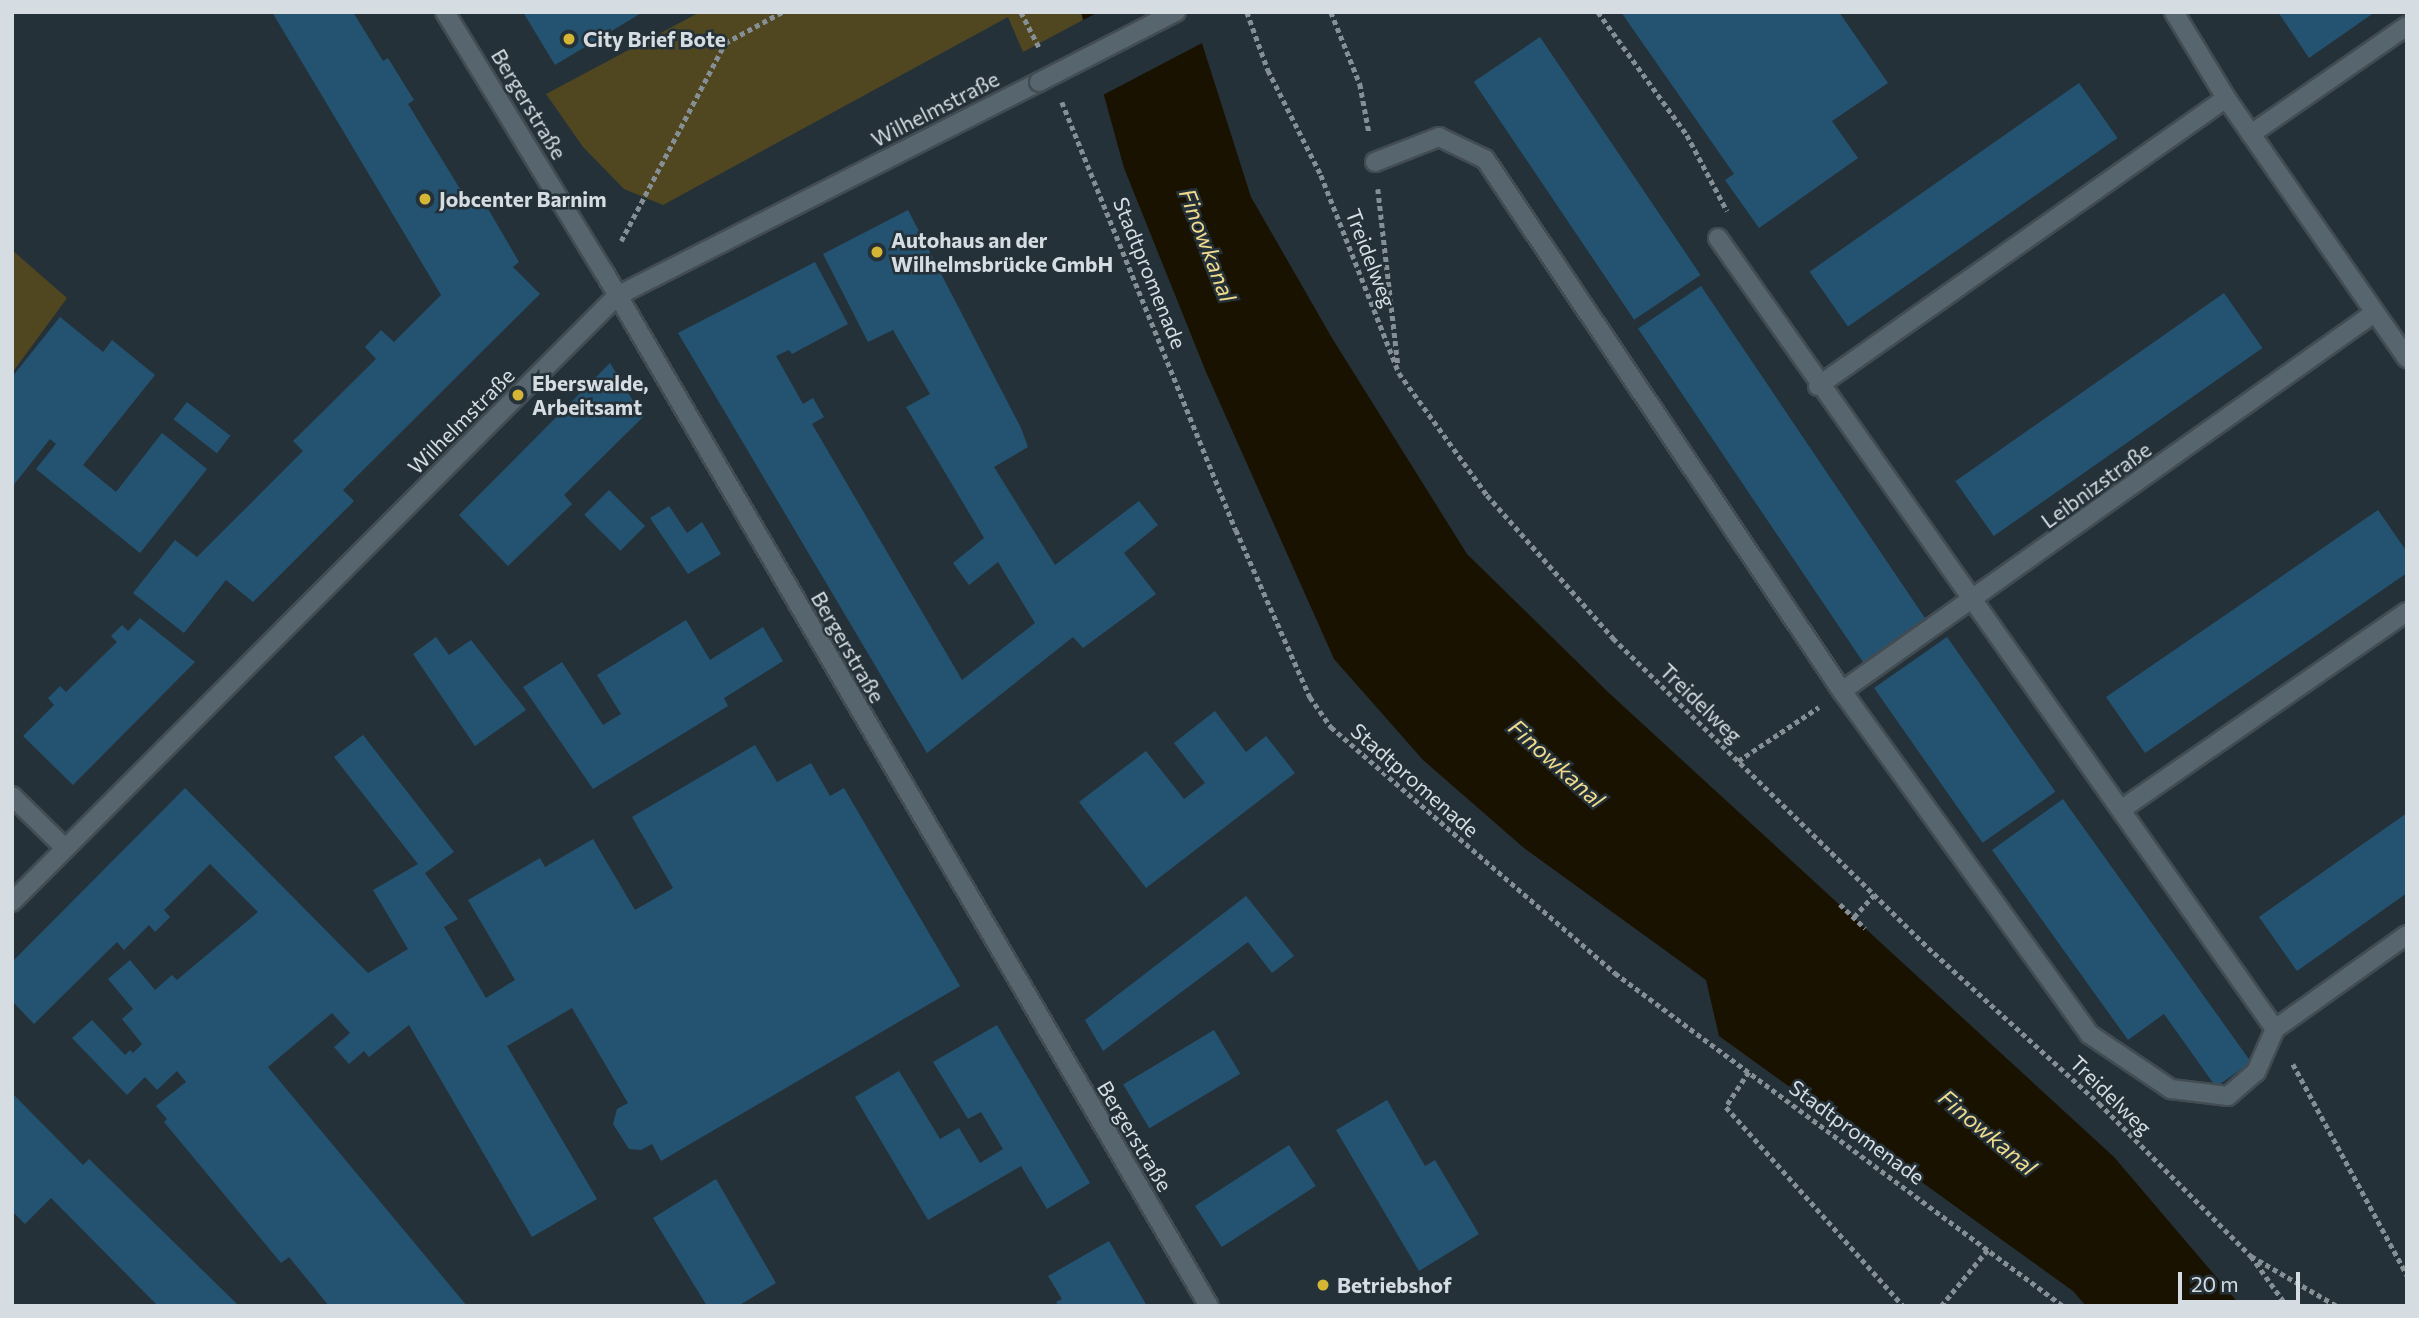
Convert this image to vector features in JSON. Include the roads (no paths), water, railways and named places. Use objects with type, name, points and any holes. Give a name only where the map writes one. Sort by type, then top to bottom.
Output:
[{"type":"street","name":"Bergerstraße","points":[[445,12],[604,272],[1209,1306]]},
{"type":"street","name":"Wilhelmstraße","points":[[12,902],[617,296],[1176,12]]},
{"type":"street","points":[[2174,12],[2250,134],[2407,358]]},
{"type":"street","points":[[2250,134],[2407,26]]},
{"type":"street","points":[[1818,386],[2226,98]]},
{"type":"street","points":[[1375,162],[1439,137],[1485,159],[1842,691],[2089,1034],[2171,1089],[2228,1096],[2256,1072],[2275,1029],[2407,935]]},
{"type":"street","points":[[1718,238],[1818,386],[2122,809],[2275,1029]]},
{"type":"street","name":"Leibnizstraße","points":[[1842,691],[1973,601],[2374,313]]},
{"type":"street","points":[[2122,809],[2407,612]]},
{"type":"street","points":[[12,796],[65,848]]},
{"type":"water","name":"Finowkanal","points":[[1081,12],[1192,12],[1251,197],[1332,338],[1467,554],[1609,693],[2114,1157],[2241,1306],[2086,1306],[2073,1291],[1719,1036],[1706,980],[1524,848],[1423,760],[1334,659],[1206,372],[1124,168]]},
{"type":"place","name":"City Brief Bote","points":[[569,39]]},
{"type":"place","name":"Jobcenter Barnim","points":[[425,199]]},
{"type":"place","name":"Autohaus an der Wilhelmsbrücke GmbH","points":[[877,252]]},
{"type":"place","name":"Eberswalde, Arbeitsamt","points":[[518,395]]},
{"type":"place","name":"Betriebshof","points":[[1323,1285]]}]
